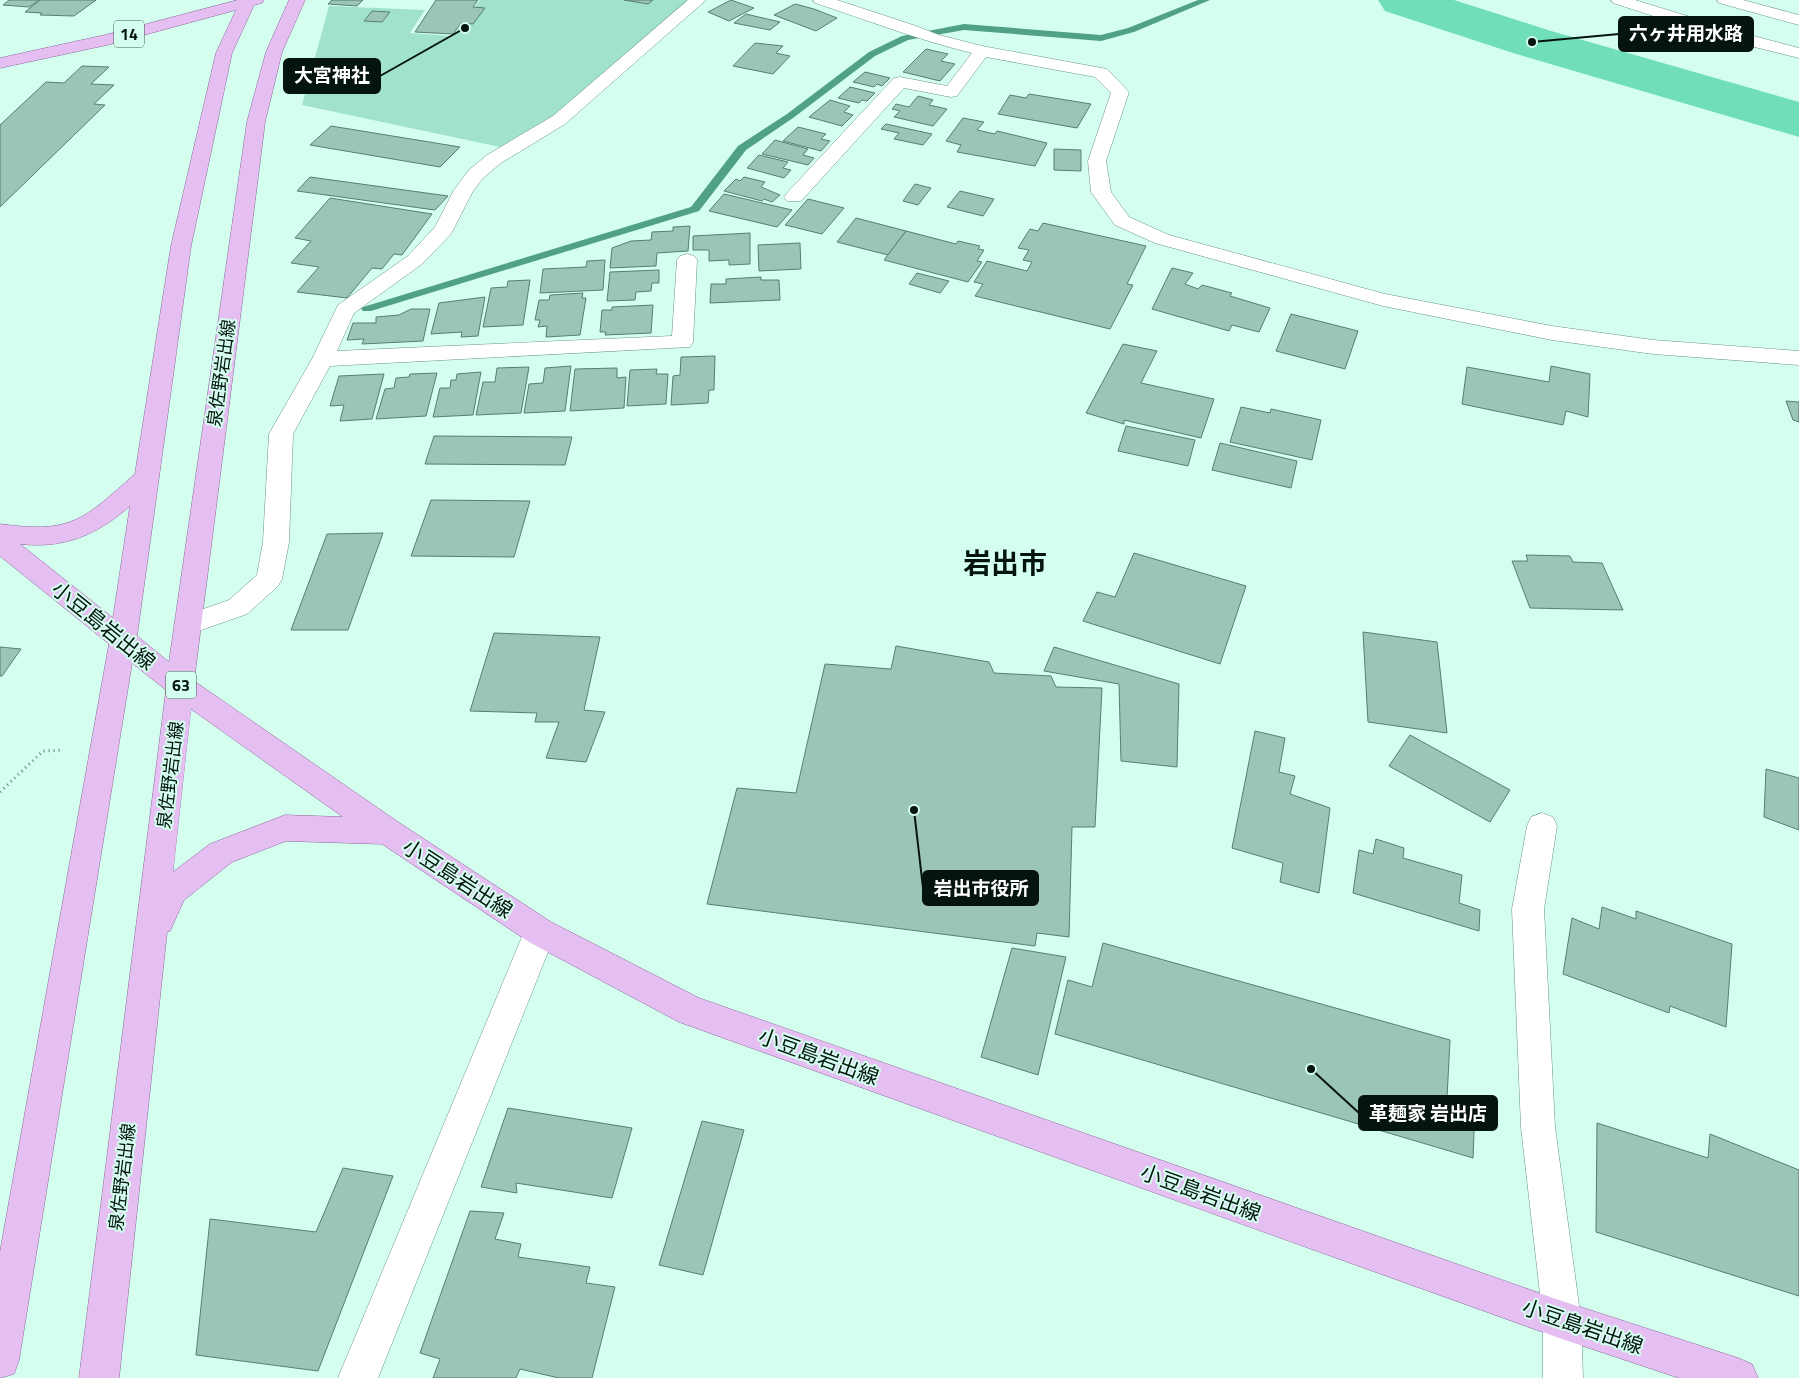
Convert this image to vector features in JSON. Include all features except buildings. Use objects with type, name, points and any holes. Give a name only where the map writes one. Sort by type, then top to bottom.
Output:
[{"type":"main road","name":"泉佐野岩出線","points":[[99,1378],[187,625],[256,122],[274,52],[297,0]]},
{"type":"main road","name":"14","points":[[0,63],[107,40],[250,1]]},
{"type":"main road","points":[[0,1360],[124,639],[181,246],[224,53],[250,1]]},
{"type":"main road","points":[[0,533],[30,537],[72,533],[104,515],[147,477]]},
{"type":"main road","name":"小豆島岩出線","points":[[0,542],[124,639],[180,686],[387,831],[540,932],[691,1011],[1562,1320],[1738,1378]]},
{"type":"main road","points":[[150,940],[173,890],[221,852],[285,828],[387,831]]},
{"type":"street","points":[[187,625],[238,606],[269,579],[276,542],[281,434],[324,358],[345,310],[415,260],[444,230],[464,190],[476,174],[494,159],[559,120],[698,0]]},
{"type":"street","points":[[821,0],[910,29],[933,39],[982,51],[1101,73],[1120,92],[1097,161],[1100,192],[1122,221],[1162,238],[1382,300],[1552,333],[1653,347],[1799,358]]},
{"type":"street","points":[[1620,0],[1740,38],[1799,53]]},
{"type":"street","points":[[1725,0],[1799,20]]},
{"type":"street","points":[[794,197],[900,82],[951,92],[982,51]]},
{"type":"street","points":[[324,358],[682,342],[687,260]]},
{"type":"street","points":[[1542,826],[1528,919],[1538,1127],[1562,1320],[1563,1378]]},
{"type":"street","points":[[358,1378],[540,932]]},
{"type":"path","points":[[0,792],[43,751],[106,746]]},
{"type":"green space","points":[[480,0],[705,0],[601,88],[500,147],[302,105],[329,6],[425,10],[410,33],[452,36]]},
{"type":"waterway","points":[[367,309],[695,209],[742,148],[790,116],[872,54],[905,38],[964,27],[1101,38],[1131,30],[1206,0]]},
{"type":"waterway","points":[[1403,0],[1532,42],[1799,120]]},
{"type":"place","name":"大宮神社","points":[[465,28]]},
{"type":"place","name":"六ヶ井用水路","points":[[1532,42]]},
{"type":"place","name":"岩出市役所","points":[[914,810]]},
{"type":"place","name":"革麺家 岩出店","points":[[1311,1069]]},
{"type":"district","name":"岩出市","points":[[1005,562]]}]
